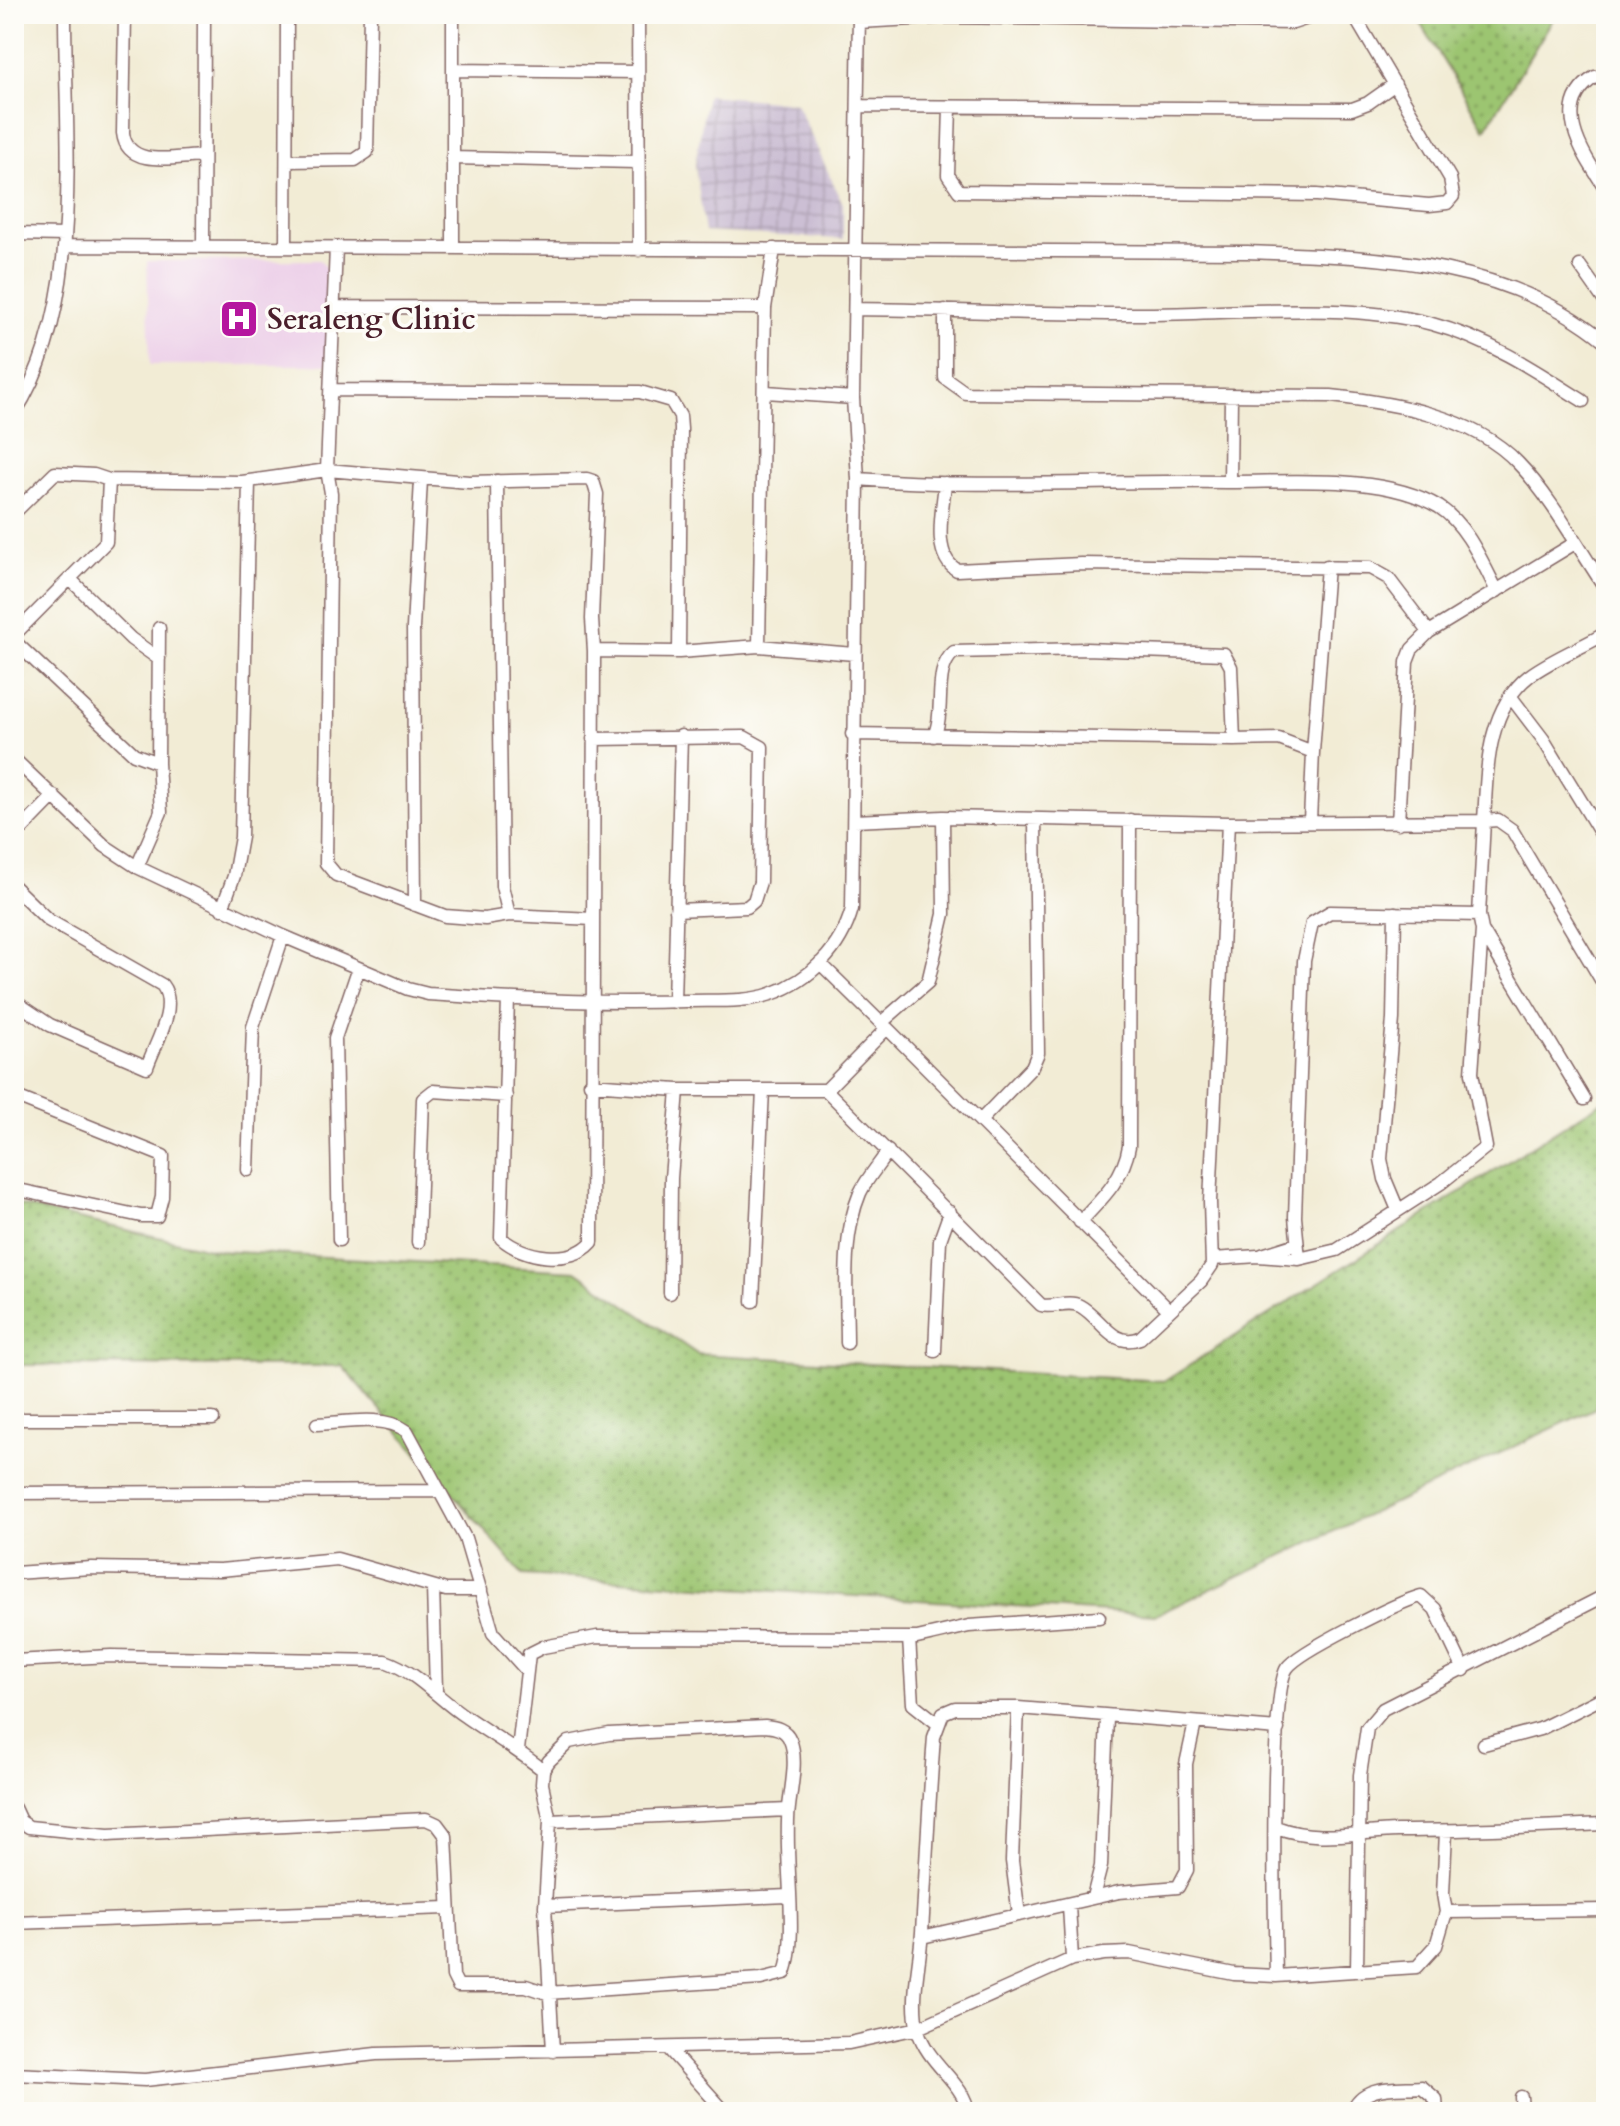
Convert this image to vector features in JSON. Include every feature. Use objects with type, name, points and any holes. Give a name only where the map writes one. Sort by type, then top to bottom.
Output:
[{"type":"street","points":[[14,414],[52,333],[64,240],[65,14]]},
{"type":"street","points":[[125,14],[123,133],[126,148],[136,156],[147,158],[201,156]]},
{"type":"street","points":[[203,247],[204,14]]},
{"type":"street","points":[[286,245],[287,14]]},
{"type":"street","points":[[287,161],[355,160],[367,152],[370,14]]},
{"type":"street","points":[[453,14],[453,247]]},
{"type":"street","points":[[638,14],[636,162],[639,250]]},
{"type":"street","points":[[14,759],[105,846],[137,867],[358,970],[428,994],[593,1004],[768,995],[788,987],[820,963],[843,936],[852,909],[852,734],[858,479],[853,398],[859,18],[949,16],[1293,23],[1320,14]]},
{"type":"street","points":[[950,107],[948,175],[953,188],[959,191],[1317,195],[1441,206],[1453,196],[1454,187],[1353,14]]},
{"type":"street","points":[[454,70],[638,72]]},
{"type":"street","points":[[1606,77],[1595,77],[1582,89],[1571,120],[1578,144],[1606,189]]},
{"type":"street","points":[[858,106],[1352,109],[1368,103],[1395,84]]},
{"type":"street","points":[[452,158],[636,162]]},
{"type":"street","points":[[14,234],[64,240],[203,247],[1248,252],[1399,259],[1441,266],[1515,289],[1568,316],[1606,341]]},
{"type":"street","points":[[336,247],[327,470],[331,493],[326,863],[336,875],[445,916],[593,919]]},
{"type":"street","points":[[759,646],[766,392],[765,308],[774,249]]},
{"type":"street","points":[[1580,266],[1606,303]]},
{"type":"street","points":[[334,307],[765,308]]},
{"type":"street","points":[[855,309],[1061,314],[1336,313],[1403,318],[1471,338],[1513,357],[1583,401]]},
{"type":"street","points":[[945,310],[945,378],[966,393],[1331,396],[1373,401],[1472,430],[1498,444],[1518,462],[1606,589]]},
{"type":"street","points":[[332,390],[640,392],[671,401],[680,416],[681,429],[679,652]]},
{"type":"street","points":[[766,392],[853,398]]},
{"type":"street","points":[[1230,481],[1231,397]]},
{"type":"street","points":[[14,513],[55,473],[164,483],[249,481],[327,470],[421,480],[497,481],[579,477],[593,481],[596,487],[592,619],[592,1242],[575,1254],[558,1257],[522,1249],[501,1238],[508,999]]},
{"type":"street","points":[[858,479],[945,483],[1346,483],[1422,499],[1449,514],[1469,538],[1497,591]]},
{"type":"street","points":[[14,635],[106,542],[109,480]]},
{"type":"street","points":[[415,905],[413,628],[421,480]]},
{"type":"street","points":[[222,909],[234,876],[241,837],[249,481]]},
{"type":"street","points":[[497,481],[502,886],[509,915]]},
{"type":"street","points":[[945,483],[944,559],[963,571],[1081,564],[1185,568],[1327,566],[1377,570],[1404,596],[1429,632]]},
{"type":"street","points":[[1398,823],[1407,662],[1412,649],[1429,632],[1575,543]]},
{"type":"street","points":[[1310,821],[1327,566]]},
{"type":"street","points":[[71,580],[131,639],[159,659]]},
{"type":"street","points":[[137,867],[161,812],[158,763],[159,628]]},
{"type":"street","points":[[1213,1259],[1258,1256],[1299,1259],[1337,1250],[1441,1183],[1486,1147],[1472,1073],[1482,930],[1479,915],[1488,751],[1511,697],[1539,670],[1606,633]]},
{"type":"street","points":[[14,641],[134,754],[158,763]]},
{"type":"street","points":[[594,651],[679,652],[759,646],[854,654]]},
{"type":"street","points":[[934,736],[942,716],[942,673],[946,660],[954,652],[1086,649],[1224,654],[1231,667],[1234,740]]},
{"type":"street","points":[[1511,697],[1543,739],[1606,842]]},
{"type":"street","points":[[852,734],[1279,739],[1313,752]]},
{"type":"street","points":[[674,1002],[681,736]]},
{"type":"street","points":[[593,739],[744,737],[758,743],[763,752],[760,882],[754,901],[747,907],[676,910]]},
{"type":"street","points":[[14,837],[54,796]]},
{"type":"street","points":[[854,821],[943,817],[1228,823],[1498,820],[1512,830],[1606,988]]},
{"type":"street","points":[[826,1090],[884,1026],[923,990],[935,958],[944,914],[943,817]]},
{"type":"street","points":[[980,1121],[1032,1067],[1038,1053],[1035,820]]},
{"type":"street","points":[[1080,1222],[1117,1180],[1129,1146],[1130,820]]},
{"type":"street","points":[[590,1084],[678,1090],[826,1090],[1044,1306],[1080,1306],[1118,1339],[1131,1341],[1150,1331],[1201,1281],[1213,1259],[1210,1202],[1228,823]]},
{"type":"street","points":[[14,887],[48,920],[162,985],[169,994],[169,1007],[147,1067],[50,1025],[14,1001]]},
{"type":"street","points":[[1299,1259],[1295,1217],[1304,961],[1309,928],[1321,914],[1330,912],[1479,915]]},
{"type":"street","points":[[1395,913],[1393,1019],[1381,1159],[1385,1179],[1398,1210]]},
{"type":"street","points":[[1482,930],[1584,1099]]},
{"type":"street","points":[[248,1170],[253,1027],[283,936]]},
{"type":"street","points":[[820,963],[1169,1310]]},
{"type":"street","points":[[339,1240],[335,1038],[358,970]]},
{"type":"street","points":[[670,1293],[671,1178],[678,1090]]},
{"type":"street","points":[[753,1301],[763,1090]]},
{"type":"street","points":[[418,1242],[423,1099],[433,1091],[506,1096]]},
{"type":"street","points":[[14,1096],[153,1151],[163,1156],[164,1167],[157,1216],[141,1216],[14,1189]]},
{"type":"street","points":[[847,1343],[846,1274],[855,1208],[862,1189],[888,1151]]},
{"type":"street","points":[[935,1351],[940,1240],[950,1212]]},
{"type":"street","points":[[1258,1256],[1297,1244]]},
{"type":"street","points":[[14,1419],[213,1419]]},
{"type":"street","points":[[317,1424],[397,1424],[407,1431],[436,1491],[465,1538],[493,1633],[527,1671]]},
{"type":"street","points":[[14,1493],[436,1491]]},
{"type":"street","points":[[14,1573],[91,1568],[220,1570],[337,1559],[433,1587],[481,1590]]},
{"type":"street","points":[[433,1587],[436,1690]]},
{"type":"street","points":[[1357,1970],[1360,1775],[1371,1719],[1383,1709],[1606,1595]]},
{"type":"street","points":[[1276,1976],[1279,1689],[1286,1668],[1418,1597],[1427,1598],[1435,1609],[1464,1670]]},
{"type":"street","points":[[518,1750],[529,1654],[543,1647],[597,1637],[909,1638],[969,1626],[1099,1617]]},
{"type":"street","points":[[909,1638],[913,1704],[937,1723]]},
{"type":"street","points":[[14,1661],[111,1656],[385,1661],[404,1667],[436,1690],[463,1716],[518,1750],[543,1770]]},
{"type":"street","points":[[1484,1744],[1540,1729],[1606,1696]]},
{"type":"street","points":[[968,2112],[967,2103],[955,2084],[930,2058],[918,2028],[916,1982],[937,1723],[949,1709],[1018,1708],[1107,1718],[1278,1729]]},
{"type":"street","points":[[1018,1708],[1012,1861],[1019,1915]]},
{"type":"street","points":[[1093,1897],[1101,1866],[1107,1718]]},
{"type":"street","points":[[922,1937],[1093,1897],[1178,1887],[1187,1870],[1186,1764],[1195,1723]]},
{"type":"street","points":[[14,1808],[20,1821],[29,1827],[108,1835],[426,1819],[437,1824],[446,1836],[453,1976],[458,1986],[526,1986],[547,1993],[761,1979],[785,1973],[789,1954],[791,1741],[776,1727],[609,1734],[569,1742],[543,1770],[542,1784],[550,1821],[545,1906],[547,1993],[553,2051]]},
{"type":"street","points":[[1606,1792],[1606,1808]]},
{"type":"street","points":[[550,1821],[788,1810]]},
{"type":"street","points":[[1276,1827],[1321,1838],[1393,1831],[1446,1832],[1606,1824]]},
{"type":"street","points":[[14,2074],[145,2080],[376,2054],[849,2043],[918,2028],[1072,1959],[1129,1953],[1234,1974],[1276,1976],[1399,1970],[1425,1963],[1436,1946],[1446,1912],[1443,1894],[1446,1832]]},
{"type":"street","points":[[545,1906],[788,1896]]},
{"type":"street","points":[[1069,1905],[1072,1959]]},
{"type":"street","points":[[14,1923],[448,1908]]},
{"type":"street","points":[[1446,1912],[1606,1910]]},
{"type":"street","points":[[668,2048],[725,2112]]},
{"type":"street","points":[[1606,2078],[1606,2087]]},
{"type":"street","points":[[1352,2112],[1359,2097],[1368,2092],[1422,2087],[1436,2099],[1437,2112]]},
{"type":"street","points":[[1521,2097],[1522,2112]]},
{"type":"shaded area","points":[[707,95],[796,103],[843,204],[843,239],[705,232],[695,165]]},
{"type":"shaded area","name":"Seraleng Clinic","points":[[320,260],[329,272],[328,365],[150,365],[147,261]]},
{"type":"green space","points":[[1415,14],[1556,14],[1485,130]]},
{"type":"green space","points":[[1606,1099],[1606,1403],[1156,1615],[523,1575],[342,1366],[14,1365],[14,1204],[218,1251],[576,1271],[697,1354],[1165,1381]]},
{"type":"place","name":"Seraleng Clinic","points":[[239,319]]}]
